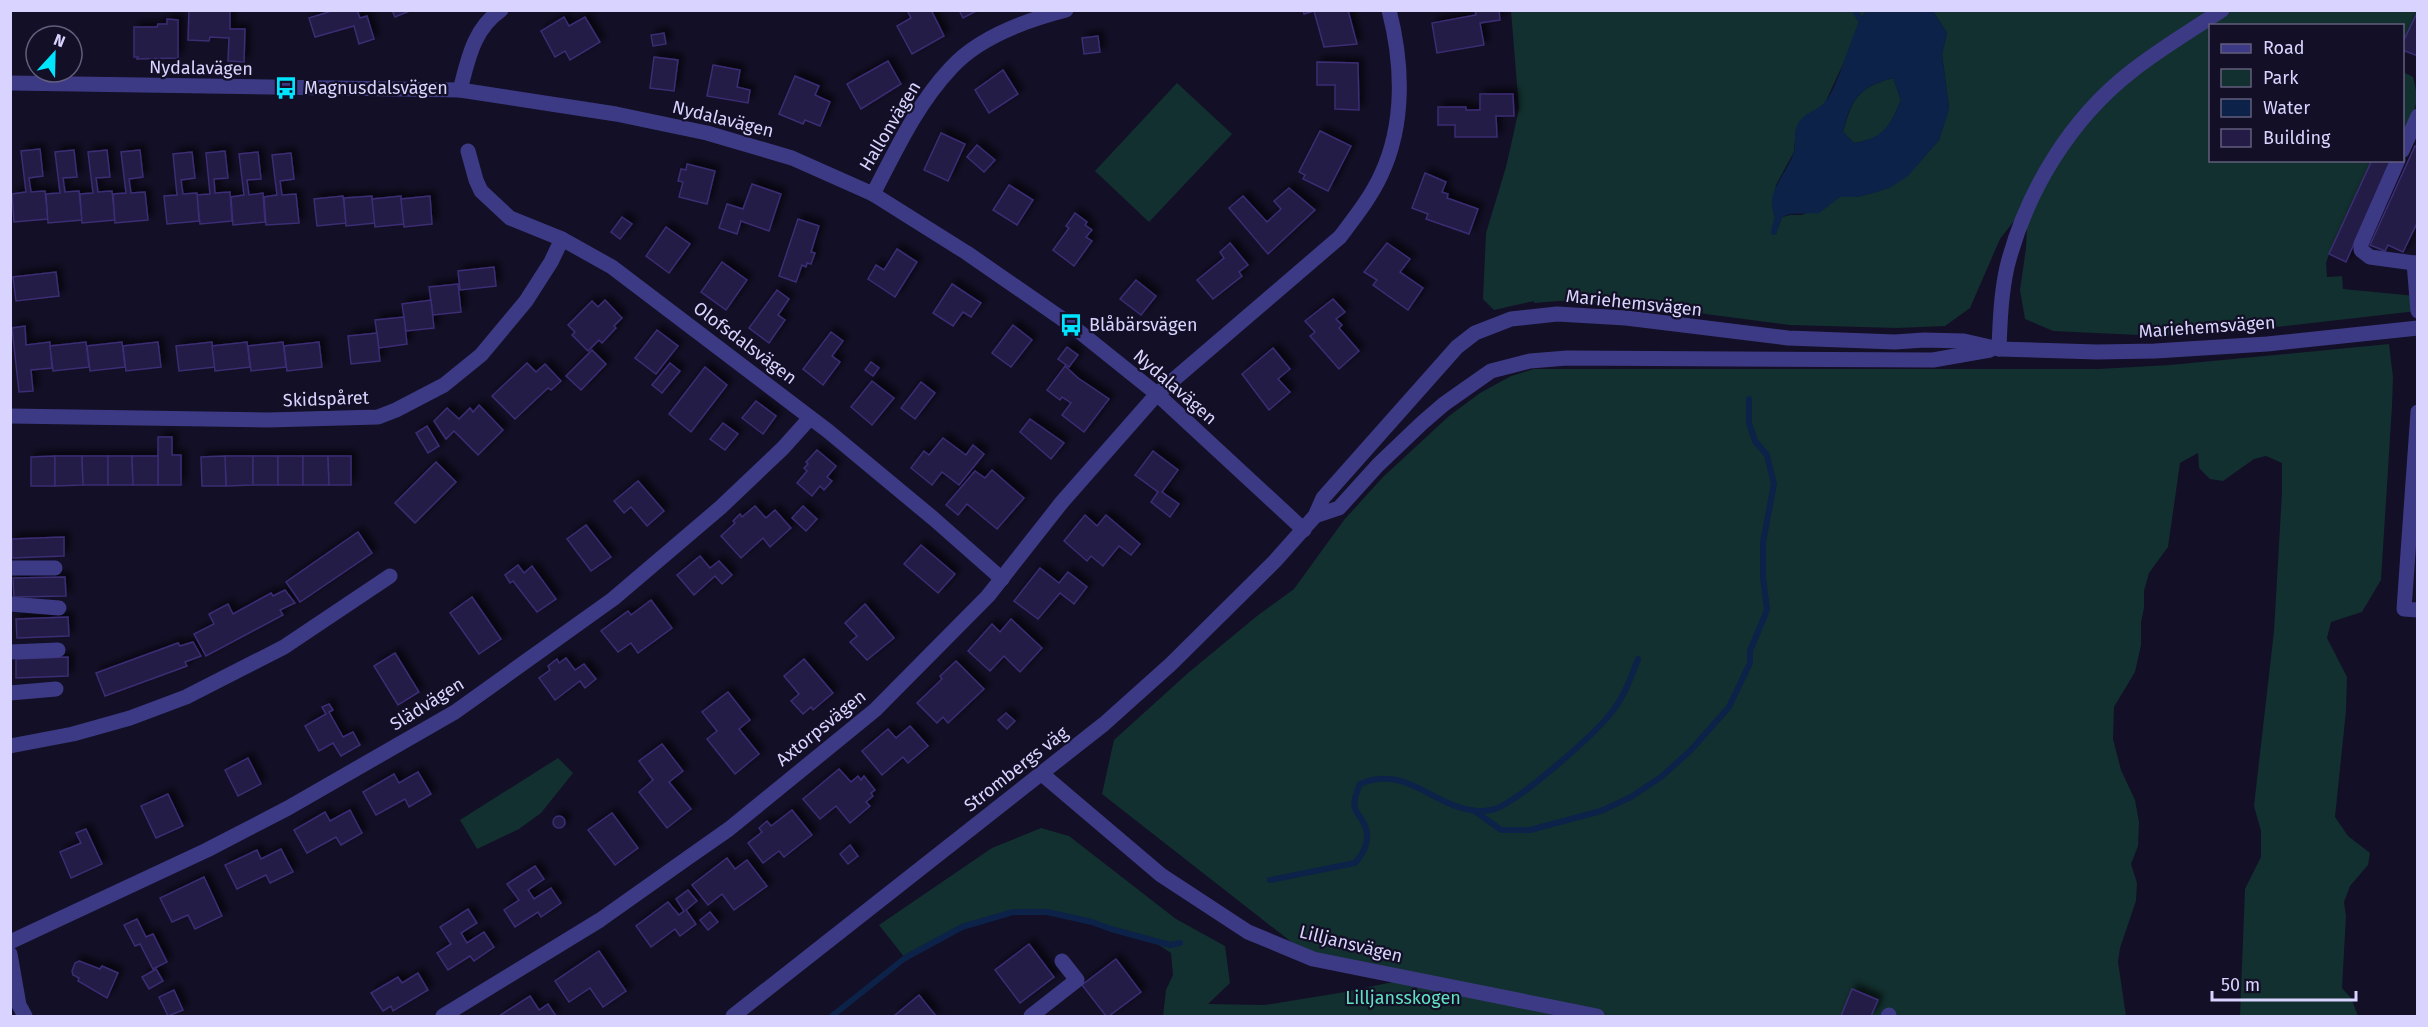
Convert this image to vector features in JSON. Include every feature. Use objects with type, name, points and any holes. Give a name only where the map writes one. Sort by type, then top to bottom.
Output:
[{"type":"street","points":[[460,90],[471,47],[483,26],[501,10]]},
{"type":"street","name":"Hallonvägen","points":[[873,194],[906,130],[952,66],[971,51],[1000,34],[1066,10]]},
{"type":"street","points":[[1157,394],[1340,237],[1366,201],[1381,176],[1391,149],[1400,102],[1398,63],[1389,10]]},
{"type":"street","points":[[1999,349],[2001,309],[2007,268],[2029,202],[2041,178],[2072,133],[2116,84],[2132,70],[2222,10]]},
{"type":"street","name":"Nydalavägen","points":[[10,83],[460,90],[616,114],[707,133],[792,158],[873,194],[967,253],[1047,308],[1157,394],[1304,530]]},
{"type":"street","points":[[2404,149],[2416,123]]},
{"type":"street","name":"Olofsdalsvägen","points":[[468,151],[481,191],[499,210],[510,218],[562,238],[612,267],[902,491],[1002,579]]},
{"type":"street","points":[[2397,162],[2361,244],[2361,250],[2370,257],[2416,263],[2418,311]]},
{"type":"street","name":"Skidspåret","points":[[10,416],[268,420],[378,417],[420,399],[444,385],[481,356],[526,301],[551,262],[562,238]]},
{"type":"street","name":"Mariehemsvägen","points":[[1304,530],[1315,516],[1323,498],[1457,347],[1475,333],[1511,319],[1557,314],[1626,318],[1788,338],[1895,342],[1954,341],[1999,349],[2155,351],[2267,344],[2418,328]]},
{"type":"street","name":"Mariehemsvägen","points":[[1315,516],[1339,508],[1378,465],[1444,404],[1491,371],[1509,365],[1567,358],[1933,360],[1999,349]]},
{"type":"street","name":"Axtorpsvägen","points":[[443,1017],[600,920],[729,829],[875,710],[952,635],[1002,579],[1062,502],[1157,394]]},
{"type":"street","points":[[2418,412],[2404,609],[2418,610]]},
{"type":"street","name":"Slädvägen","points":[[10,942],[207,850],[326,787],[455,712],[613,599],[720,507],[783,448],[810,418]]},
{"type":"street","name":"Strombergs väg","points":[[733,1017],[1104,724],[1171,664],[1304,530]]},
{"type":"street","points":[[10,568],[55,568]]},
{"type":"street","points":[[10,746],[73,734],[130,718],[186,697],[284,648],[390,576]]},
{"type":"street","points":[[10,604],[59,608]]},
{"type":"street","points":[[10,652],[58,650]]},
{"type":"street","points":[[10,693],[56,688]]},
{"type":"street","name":"Lilljansvägen","points":[[1042,774],[1161,875],[1248,932],[1313,959],[1597,1017]]},
{"type":"street","points":[[10,954],[19,1005],[25,1017]]},
{"type":"street","points":[[1031,1017],[1077,980],[1062,961]]},
{"type":"green space","points":[[1511,11],[1867,11],[1860,19],[1850,49],[1825,103],[1796,129],[1794,152],[1776,185],[1773,210],[1778,228],[1782,217],[1802,215],[1840,197],[1857,197],[1891,187],[1916,166],[1939,140],[1949,108],[1942,54],[1947,33],[1933,11],[2417,11],[2404,42],[2404,24],[2209,24],[2209,162],[2372,162],[2329,254],[2326,263],[2327,277],[2342,276],[2343,289],[2416,296],[2417,311],[2268,328],[2160,336],[2053,331],[2025,319],[2020,290],[2026,248],[2028,203],[2000,239],[1970,308],[1945,326],[1897,328],[1790,325],[1629,304],[1559,301],[1534,303],[1534,301],[1494,310],[1483,299],[1486,233],[1506,167],[1519,109]]},
{"type":"green space","points":[[2404,72],[2413,77],[2416,102],[2404,133]]},
{"type":"green space","points":[[1893,78],[1901,100],[1889,124],[1885,130],[1872,138],[1854,143],[1843,132],[1854,102],[1872,85]]},
{"type":"green space","points":[[1177,83],[1232,134],[1149,222],[1095,171]]},
{"type":"green space","name":"Lilljansskogen","points":[[2389,344],[2393,377],[2381,580],[2362,612],[2331,622],[2327,638],[2347,677],[2346,711],[2335,817],[2348,836],[2370,853],[2368,865],[2350,886],[2344,902],[2346,916],[2342,988],[2351,998],[2358,1016],[2240,1016],[2245,889],[2261,857],[2261,831],[2254,806],[2274,631],[2282,492],[2282,463],[2266,456],[2254,459],[2223,481],[2210,479],[2199,468],[2198,453],[2180,463],[2168,547],[2149,573],[2144,591],[2141,645],[2135,672],[2114,707],[2113,739],[2121,770],[2135,800],[2139,822],[2138,846],[2131,864],[2137,883],[2136,901],[2120,948],[2118,962],[2126,1016],[1163,1016],[1166,990],[1173,975],[1171,953],[1151,940],[1092,922],[1029,910],[1013,912],[962,927],[905,958],[879,925],[992,848],[1041,828],[1069,836],[1176,919],[1225,946],[1230,983],[1208,1004],[1265,1005],[1407,979],[1313,959],[1102,794],[1114,740],[1188,673],[1257,616],[1294,589],[1344,520],[1383,477],[1449,416],[1480,393],[1511,376],[1534,369],[2098,369],[2170,365]]},
{"type":"green space","points":[[558,758],[573,773],[541,813],[519,829],[477,849],[460,820]]},
{"type":"water","points":[[1867,11],[1933,11],[1947,33],[1942,54],[1949,108],[1939,140],[1908,176],[1891,187],[1857,197],[1840,197],[1819,213],[1790,214],[1782,217],[1778,228],[1772,226],[1775,216],[1772,208],[1774,191],[1794,152],[1795,132],[1798,124],[1801,119],[1825,102],[1831,93],[1862,17]],"holes":[[[1893,78],[1901,100],[1889,124],[1872,138],[1854,143],[1843,132],[1849,111],[1864,90]]]},
{"type":"building","points":[[189,10],[230,10],[230,29],[245,29],[244,62],[228,61],[229,38],[210,37],[209,41],[188,40]]},
{"type":"building","points":[[335,10],[357,10],[360,18],[367,16],[374,39],[359,44],[354,26],[315,37],[309,18]]},
{"type":"building","points":[[392,10],[412,10],[395,17]]},
{"type":"building","points":[[907,10],[931,10],[944,36],[912,54],[897,26],[911,18]]},
{"type":"building","points":[[959,10],[978,10],[963,18]]},
{"type":"building","points":[[1303,10],[1348,10],[1357,44],[1324,47],[1314,11],[1304,14]]},
{"type":"building","points":[[1475,10],[1499,10],[1500,20],[1480,23],[1484,45],[1437,53],[1432,23],[1476,15]]},
{"type":"building","points":[[2418,11],[2418,56],[2404,51],[2404,40]]},
{"type":"building","points":[[564,17],[569,26],[585,17],[600,42],[570,60],[565,51],[555,57],[541,31]]},
{"type":"building","points":[[167,19],[178,20],[178,58],[137,59],[138,57],[134,57],[134,27],[157,27],[158,24],[167,24]]},
{"type":"building","points":[[664,33],[666,44],[653,46],[651,35]]},
{"type":"building","points":[[1098,36],[1100,52],[1084,54],[1082,38]]},
{"type":"building","points":[[654,57],[678,60],[674,91],[650,88]]},
{"type":"building","points":[[888,61],[901,84],[861,109],[847,84]]},
{"type":"building","points":[[1317,62],[1358,63],[1359,110],[1335,109],[1335,85],[1317,85]]},
{"type":"building","points":[[713,65],[740,70],[737,87],[750,90],[748,103],[707,96]]},
{"type":"building","points":[[1003,70],[1018,94],[989,113],[975,90]]},
{"type":"building","points":[[795,76],[819,86],[815,95],[830,102],[820,126],[805,120],[803,124],[779,114]]},
{"type":"building","points":[[1480,94],[1513,94],[1514,116],[1496,116],[1497,137],[1455,137],[1455,125],[1438,125],[1438,107],[1466,107],[1466,110],[1480,110]]},
{"type":"building","points":[[1320,131],[1351,146],[1328,191],[1303,179],[1305,175],[1299,172]]},
{"type":"building","points":[[941,133],[965,144],[948,181],[924,170]]},
{"type":"building","points":[[977,145],[995,160],[984,172],[967,157]]},
{"type":"building","points":[[2415,146],[2418,147],[2418,221],[2403,252],[2388,245],[2385,251],[2370,245]]},
{"type":"building","points":[[40,149],[43,176],[29,178],[31,192],[45,191],[48,219],[14,222],[12,194],[26,192],[21,151]]},
{"type":"building","points":[[74,150],[77,177],[63,178],[65,192],[79,191],[82,220],[48,223],[46,194],[60,193],[55,152]]},
{"type":"building","points":[[107,150],[110,177],[96,178],[98,192],[112,191],[115,220],[82,223],[80,194],[93,193],[88,152]]},
{"type":"building","points":[[140,150],[143,177],[129,179],[131,193],[145,192],[148,220],[115,223],[113,194],[126,193],[121,152]]},
{"type":"building","points":[[225,151],[228,178],[214,179],[215,193],[230,192],[232,221],[200,224],[197,195],[210,194],[206,153]]},
{"type":"building","points":[[192,152],[195,178],[181,180],[183,194],[197,193],[199,221],[167,224],[164,196],[177,195],[173,154]]},
{"type":"building","points":[[258,152],[261,179],[247,180],[249,195],[263,193],[265,222],[233,225],[231,197],[244,195],[239,154]]},
{"type":"building","points":[[291,153],[294,179],[280,181],[282,195],[296,194],[299,223],[266,225],[264,197],[277,195],[272,155]]},
{"type":"building","points":[[2371,162],[2390,162],[2346,262],[2329,254]]},
{"type":"building","points":[[687,164],[715,171],[707,204],[679,197],[683,182],[678,181],[681,169],[686,170]]},
{"type":"building","points":[[1425,173],[1446,182],[1442,192],[1448,194],[1447,198],[1478,209],[1469,234],[1426,219],[1428,214],[1412,208]]},
{"type":"building","points":[[752,184],[781,194],[769,231],[741,221],[737,234],[719,228],[727,204],[743,209]]},
{"type":"building","points":[[1009,185],[1033,200],[1017,225],[993,210]]},
{"type":"building","points":[[1289,188],[1315,210],[1268,254],[1229,208],[1243,196],[1267,222],[1281,209],[1274,201]]},
{"type":"building","points":[[343,196],[346,223],[317,226],[314,199]]},
{"type":"building","points":[[372,196],[375,223],[346,226],[344,198]]},
{"type":"building","points":[[401,196],[404,224],[375,227],[372,199]]},
{"type":"building","points":[[430,196],[432,224],[404,227],[401,199]]},
{"type":"building","points":[[1075,213],[1087,222],[1085,225],[1092,230],[1086,237],[1092,241],[1074,266],[1053,250],[1069,228],[1066,226]]},
{"type":"building","points":[[622,217],[632,224],[620,239],[611,232]]},
{"type":"building","points":[[798,219],[819,226],[811,252],[815,253],[811,264],[807,263],[806,267],[802,265],[796,282],[779,276]]},
{"type":"building","points":[[666,227],[690,244],[669,273],[646,256]]},
{"type":"building","points":[[1230,243],[1248,265],[1239,272],[1242,276],[1213,299],[1197,280],[1224,258],[1220,252]]},
{"type":"building","points":[[1387,243],[1410,259],[1400,272],[1423,288],[1408,310],[1373,285],[1377,280],[1364,272]]},
{"type":"building","points":[[897,249],[917,262],[895,297],[868,279],[876,265],[884,270]]},
{"type":"building","points":[[722,262],[747,280],[726,310],[701,292]]},
{"type":"building","points":[[494,267],[496,286],[460,290],[458,271]]},
{"type":"building","points":[[56,272],[59,296],[16,301],[13,277]]},
{"type":"building","points":[[1136,280],[1156,296],[1141,315],[1120,299]]},
{"type":"building","points":[[458,284],[461,312],[433,315],[429,287]]},
{"type":"building","points":[[952,284],[981,303],[971,317],[963,312],[953,326],[933,313]]},
{"type":"building","points":[[777,290],[789,299],[778,315],[785,320],[769,343],[749,328]]},
{"type":"building","points":[[1333,299],[1345,312],[1336,319],[1342,325],[1339,328],[1359,351],[1339,369],[1310,336],[1315,332],[1305,321]]},
{"type":"building","points":[[431,300],[434,328],[406,331],[402,304]]},
{"type":"building","points":[[605,300],[622,318],[602,343],[599,340],[588,351],[572,335],[575,332],[568,325],[592,301],[598,307]]},
{"type":"building","points":[[404,317],[407,344],[379,348],[375,320]]},
{"type":"building","points":[[1013,325],[1032,340],[1011,367],[992,353]]},
{"type":"building","points":[[25,326],[26,345],[50,342],[52,368],[31,370],[33,391],[19,392],[12,328]]},
{"type":"building","points":[[657,330],[678,346],[656,374],[635,358]]},
{"type":"building","points":[[831,332],[843,341],[832,356],[840,362],[823,385],[803,369]]},
{"type":"building","points":[[377,333],[380,361],[351,364],[348,336]]},
{"type":"building","points":[[86,342],[89,367],[53,371],[50,346]]},
{"type":"building","points":[[122,342],[125,367],[90,371],[87,346]]},
{"type":"building","points":[[158,342],[161,367],[126,371],[123,346]]},
{"type":"building","points":[[212,342],[215,367],[179,371],[176,346]]},
{"type":"building","points":[[247,342],[250,367],[215,371],[212,346]]},
{"type":"building","points":[[283,342],[286,367],[251,371],[248,346]]},
{"type":"building","points":[[319,342],[322,367],[287,371],[284,346]]},
{"type":"building","points":[[1067,347],[1078,355],[1069,367],[1058,359]]},
{"type":"building","points":[[1273,348],[1290,369],[1278,379],[1290,392],[1269,410],[1242,374]]},
{"type":"building","points":[[592,350],[606,364],[581,390],[566,376]]},
{"type":"building","points":[[871,362],[879,368],[873,376],[865,370]]},
{"type":"building","points":[[527,363],[536,372],[545,364],[561,381],[551,390],[548,388],[515,419],[492,396]]},
{"type":"building","points":[[670,363],[680,371],[662,393],[652,385]]},
{"type":"building","points":[[1065,366],[1078,378],[1109,399],[1084,432],[1062,415],[1071,403],[1062,397],[1060,400],[1047,390]]},
{"type":"building","points":[[705,367],[727,385],[691,432],[669,414]]},
{"type":"building","points":[[872,381],[894,398],[872,425],[851,407]]},
{"type":"building","points":[[921,382],[935,393],[915,419],[901,408]]},
{"type":"building","points":[[756,401],[776,416],[763,434],[742,418]]},
{"type":"building","points":[[479,405],[503,430],[478,455],[454,431],[446,439],[434,421],[447,408],[459,419],[470,408],[473,412]]},
{"type":"building","points":[[1030,419],[1064,443],[1051,459],[1020,432]]},
{"type":"building","points":[[723,423],[738,434],[725,450],[710,439]]},
{"type":"building","points":[[427,426],[439,446],[428,453],[416,433]]},
{"type":"building","points":[[158,437],[172,437],[172,455],[181,455],[181,485],[158,485]]},
{"type":"building","points":[[943,438],[966,455],[973,445],[984,454],[959,485],[942,472],[932,485],[911,468],[924,451],[929,455]]},
{"type":"building","points":[[817,450],[836,466],[827,477],[832,481],[824,490],[820,486],[812,496],[797,483],[807,471],[804,468],[808,464],[806,462]]},
{"type":"building","points":[[1153,451],[1178,470],[1162,492],[1179,504],[1170,517],[1151,502],[1158,492],[1135,475]]},
{"type":"building","points":[[55,456],[55,486],[31,486],[31,457]]},
{"type":"building","points":[[55,456],[82,456],[83,485],[55,486]]},
{"type":"building","points":[[82,456],[108,456],[108,485],[83,485]]},
{"type":"building","points":[[108,456],[132,456],[133,485],[108,485]]},
{"type":"building","points":[[132,456],[158,456],[158,485],[133,485]]},
{"type":"building","points":[[225,456],[253,456],[253,485],[226,486]]},
{"type":"building","points":[[225,456],[226,486],[202,486],[201,457]]},
{"type":"building","points":[[253,456],[278,456],[278,485],[253,485]]},
{"type":"building","points":[[278,456],[303,456],[303,485],[278,485]]},
{"type":"building","points":[[303,456],[328,456],[329,485],[303,485]]},
{"type":"building","points":[[328,456],[351,456],[351,485],[329,485]]},
{"type":"building","points":[[436,462],[456,482],[415,523],[395,503]]},
{"type":"building","points":[[992,470],[1024,498],[997,529],[967,504],[958,515],[946,505],[975,471],[985,478]]},
{"type":"building","points":[[638,481],[664,511],[647,526],[631,507],[624,513],[614,501]]},
{"type":"building","points":[[755,506],[766,518],[775,510],[791,528],[770,547],[763,538],[741,558],[721,536],[735,523],[733,521],[740,514],[742,517]]},
{"type":"building","points":[[803,506],[817,519],[806,531],[792,518]]},
{"type":"building","points":[[1085,515],[1097,526],[1106,515],[1140,544],[1131,555],[1119,546],[1103,566],[1091,556],[1087,561],[1064,541]]},
{"type":"building","points":[[586,525],[611,557],[591,571],[567,539]]},
{"type":"building","points":[[358,532],[372,553],[300,602],[286,582]]},
{"type":"building","points":[[64,537],[64,556],[12,558],[12,539]]},
{"type":"building","points":[[921,545],[955,574],[938,593],[904,564]]},
{"type":"building","points":[[700,556],[710,568],[719,561],[732,575],[722,584],[715,576],[694,595],[677,575]]},
{"type":"building","points":[[518,565],[524,573],[532,566],[556,599],[537,612],[513,581],[510,583],[505,575]]},
{"type":"building","points":[[1040,568],[1059,583],[1068,572],[1087,587],[1074,604],[1060,593],[1038,619],[1014,601]]},
{"type":"building","points":[[65,577],[66,596],[14,597],[13,578]]},
{"type":"building","points":[[285,590],[295,603],[280,610],[283,615],[206,656],[194,634],[214,624],[209,614],[228,604],[233,614],[271,593],[273,596]]},
{"type":"building","points":[[472,597],[501,639],[479,654],[450,613]]},
{"type":"building","points":[[651,600],[672,628],[638,653],[631,643],[618,652],[601,631],[628,611],[631,615]]},
{"type":"building","points":[[865,604],[894,638],[867,660],[850,642],[857,636],[845,623]]},
{"type":"building","points":[[68,617],[69,636],[17,638],[16,619]]},
{"type":"building","points":[[1011,619],[1042,648],[1020,672],[1004,656],[990,671],[968,651],[992,624],[1000,632]]},
{"type":"building","points":[[193,642],[201,656],[185,662],[187,666],[105,696],[96,673],[178,643],[180,646]]},
{"type":"building","points":[[395,653],[419,692],[398,705],[374,666]]},
{"type":"building","points":[[68,657],[68,676],[16,678],[16,659]]},
{"type":"building","points":[[566,658],[575,670],[584,664],[596,679],[585,688],[580,681],[555,700],[539,678],[550,670],[548,666],[557,659],[559,663]]},
{"type":"building","points":[[804,659],[833,693],[813,710],[811,707],[803,714],[791,701],[799,694],[784,676]]},
{"type":"building","points":[[956,661],[984,689],[948,723],[943,717],[937,723],[917,703],[942,679],[940,676]]},
{"type":"building","points":[[728,692],[750,720],[739,729],[759,754],[735,774],[707,739],[717,731],[702,712]]},
{"type":"building","points":[[329,704],[333,710],[329,712],[343,737],[353,732],[360,745],[341,756],[333,743],[319,751],[305,726],[326,714],[322,707]]},
{"type":"building","points":[[1006,713],[1015,721],[1007,729],[998,720]]},
{"type":"building","points":[[910,726],[928,746],[908,763],[903,757],[882,775],[862,751],[888,729],[896,738]]},
{"type":"building","points":[[662,744],[683,771],[669,782],[691,809],[667,828],[639,792],[653,780],[639,761]]},
{"type":"building","points":[[248,758],[261,784],[238,796],[225,770]]},
{"type":"building","points":[[839,769],[851,782],[858,776],[861,780],[864,776],[875,790],[871,793],[873,796],[866,802],[870,806],[850,823],[836,806],[820,819],[803,799]]},
{"type":"building","points":[[418,772],[431,794],[409,807],[405,799],[376,815],[363,792],[394,774],[399,783]]},
{"type":"building","points":[[168,794],[183,826],[156,838],[141,806]]},
{"type":"building","points":[[350,810],[362,833],[341,845],[336,837],[307,853],[294,830],[325,812],[330,821]]},
{"type":"building","points":[[792,810],[812,835],[784,857],[779,851],[763,863],[748,843],[762,832],[759,828],[767,821],[771,826]]},
{"type":"building","points":[[612,813],[638,848],[615,865],[588,830]]},
{"type":"building","points":[[559,816],[565,822],[559,828],[553,822]]},
{"type":"building","points":[[86,829],[102,864],[71,878],[60,852],[81,843],[76,833]]},
{"type":"building","points":[[850,845],[858,856],[848,864],[840,854]]},
{"type":"building","points":[[281,849],[293,872],[270,883],[266,875],[237,889],[225,865],[257,850],[261,859]]},
{"type":"building","points":[[727,858],[735,869],[747,860],[767,886],[734,910],[722,894],[708,905],[692,885]]},
{"type":"building","points":[[535,866],[544,879],[528,890],[534,899],[551,888],[561,903],[541,917],[538,912],[515,927],[504,910],[519,900],[507,884]]},
{"type":"building","points":[[204,877],[222,916],[195,929],[188,915],[172,922],[160,898]]},
{"type":"building","points":[[688,890],[697,901],[686,910],[696,924],[680,936],[675,929],[651,947],[636,926],[668,902],[679,915],[684,911],[676,899]]},
{"type":"building","points":[[468,909],[477,923],[461,933],[467,943],[484,932],[494,947],[474,961],[470,956],[448,970],[437,953],[451,944],[440,927]]},
{"type":"building","points":[[710,912],[718,922],[708,930],[700,920]]},
{"type":"building","points":[[137,919],[146,937],[153,934],[167,962],[153,969],[140,944],[135,946],[124,925]]},
{"type":"building","points":[[1029,944],[1054,977],[1020,1003],[995,970]]},
{"type":"building","points":[[599,951],[626,991],[603,1007],[590,988],[569,1002],[555,981]]},
{"type":"building","points":[[1116,959],[1141,992],[1106,1016],[1082,985]]},
{"type":"building","points":[[79,961],[100,969],[102,966],[118,973],[107,998],[78,981],[79,978],[73,975],[75,963]]},
{"type":"building","points":[[156,969],[163,981],[149,989],[142,977]]},
{"type":"building","points":[[418,973],[428,990],[393,1011],[391,1006],[383,1011],[371,993],[398,977],[402,983]]},
{"type":"building","points":[[1852,989],[1878,1000],[1871,1016],[1841,1016]]},
{"type":"building","points":[[174,990],[183,1010],[168,1016],[159,997]]},
{"type":"building","points":[[919,995],[936,1016],[894,1016]]},
{"type":"building","points":[[530,996],[539,1010],[548,1004],[556,1016],[499,1016]]},
{"type":"waterway","points":[[1855,10],[1860,19]]},
{"type":"waterway","points":[[1774,232],[1775,227]]},
{"type":"waterway","points":[[1475,811],[1501,830],[1530,830],[1601,811],[1631,797],[1661,777],[1690,751],[1729,707],[1750,663],[1750,651],[1767,610],[1763,577],[1763,542],[1774,484],[1767,455],[1755,441],[1749,423],[1749,399]]},
{"type":"waterway","points":[[1270,880],[1355,863],[1365,848],[1367,837],[1367,831],[1355,805],[1360,784],[1377,779],[1392,779],[1420,788],[1461,808],[1477,811],[1493,810],[1506,803],[1556,766],[1602,723],[1616,707],[1638,659]]},
{"type":"waterway","points":[[832,1016],[905,958],[962,927],[1013,912],[1047,912],[1092,922],[1170,945],[1180,943]]},
{"type":"place","name":"Magnusdalsvägen","points":[[286,88]]},
{"type":"place","name":"Blåbärsvägen","points":[[1071,325]]}]
